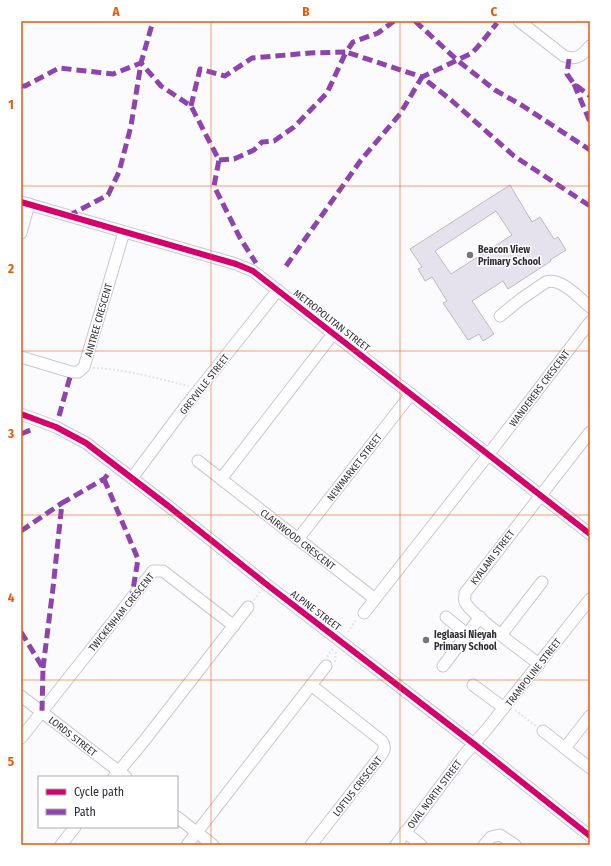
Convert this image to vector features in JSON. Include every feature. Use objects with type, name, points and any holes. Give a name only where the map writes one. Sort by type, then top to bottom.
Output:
[{"type":"street","points":[[519,21],[569,59],[577,58],[584,54],[590,46]]},
{"type":"street","points":[[21,233],[25,203]]},
{"type":"street","name":"METROPOLITAN STREET","points":[[25,203],[246,267],[278,290],[590,534]]},
{"type":"street","name":"AINTREE CRESCENT","points":[[21,358],[71,372],[78,372],[84,368],[124,232]]},
{"type":"street","points":[[500,316],[521,299],[551,280],[563,284],[590,307]]},
{"type":"street","name":"GREYVILLE STREET","points":[[132,478],[185,407],[278,290]]},
{"type":"street","name":"WANDERERS CRESCENT","points":[[488,455],[590,322]]},
{"type":"street","points":[[220,479],[333,334]]},
{"type":"street","name":"NEWMARKET STREET","points":[[298,540],[411,394]]},
{"type":"street","name":"ALPINE STREET","points":[[21,414],[52,425],[78,438],[132,478],[590,836]]},
{"type":"street","points":[[540,495],[590,432]]},
{"type":"street","points":[[360,616],[488,455]]},
{"type":"street","name":"CLAIRWOOD CRESCENT","points":[[198,461],[375,599]]},
{"type":"street","name":"KYALAMI STREET","points":[[539,664],[470,609],[465,601],[465,593],[540,495]]},
{"type":"street","name":"TWICKENHAM CRESCENT","points":[[42,712],[153,571],[162,571],[234,626]]},
{"type":"street","points":[[501,635],[542,582]]},
{"type":"street","name":"TRAMPOLINE STREET","points":[[474,744],[510,709],[539,664],[590,599]]},
{"type":"street","points":[[120,775],[248,607]]},
{"type":"street","points":[[446,617],[467,634]]},
{"type":"street","points":[[443,666],[480,617]]},
{"type":"street","points":[[187,845],[326,666]]},
{"type":"street","name":"LOFTUS CRESCENT","points":[[311,685],[382,741],[385,748],[311,845]]},
{"type":"street","points":[[473,685],[510,709]]},
{"type":"street","name":"LORDS STREET","points":[[21,696],[120,775]]},
{"type":"street","points":[[21,738],[42,712]]},
{"type":"street","points":[[565,748],[590,716]]},
{"type":"street","points":[[542,730],[590,768]]},
{"type":"street","name":"OVAL NORTH STREET","points":[[396,845],[474,744]]},
{"type":"street","points":[[178,818],[213,845]]},
{"type":"street","points":[[61,845],[74,828]]},
{"type":"street","points":[[405,832],[421,845]]},
{"type":"street","points":[[484,845],[491,837],[500,835],[515,845]]},
{"type":"path","points":[[90,368],[112,370],[192,387]]},
{"type":"path","points":[[348,632],[360,616]]},
{"type":"path","points":[[510,709],[542,730]]},
{"type":"building","points":[[510,185],[532,222],[540,217],[554,239],[558,237],[566,250],[508,289],[503,281],[472,301],[494,334],[483,341],[479,334],[468,340],[443,303],[447,301],[432,277],[425,281],[418,269],[422,267],[410,249]],"holes":[[[496,211],[512,235],[451,274],[435,251]]]},
{"type":"marked path","points":[[68,216],[108,195],[119,172],[131,126],[141,63],[153,21]]},
{"type":"marked path","points":[[191,106],[200,69],[225,76],[252,58],[310,53],[346,52],[353,42],[378,33],[394,21]]},
{"type":"marked path","points":[[415,21],[457,60],[495,90],[523,106],[590,150]]},
{"type":"marked path","points":[[219,160],[234,159],[254,150],[262,142],[274,141],[294,127],[327,93],[346,52],[422,77],[472,53],[497,23]]},
{"type":"marked path","points":[[569,59],[567,74],[574,84],[590,96]]},
{"type":"marked path","points":[[21,86],[25,86],[59,68],[113,74],[141,63],[161,86],[191,106],[219,160],[214,186],[240,238],[256,263]]},
{"type":"marked path","points":[[286,266],[361,160],[400,114],[422,77],[451,100],[514,156],[590,206]]},
{"type":"marked path","points":[[574,84],[590,122]]},
{"type":"marked path","points":[[59,416],[70,377]]},
{"type":"marked path","points":[[21,434],[33,429]]},
{"type":"marked path","points":[[43,668],[62,503],[104,479],[109,473]]},
{"type":"marked path","points":[[104,479],[138,559],[132,596]]},
{"type":"marked path","points":[[21,531],[62,503]]},
{"type":"marked path","points":[[21,632],[43,668],[42,712]]},
{"type":"cycle path","points":[[21,202],[236,264],[253,271],[590,534]]},
{"type":"cycle path","points":[[21,414],[56,427],[86,443],[474,744],[590,836]]},
{"type":"place","name":"Beacon View Primary School","points":[[470,255]]},
{"type":"place","name":"Ieglaasi Nieyah Primary School","points":[[426,640]]}]
